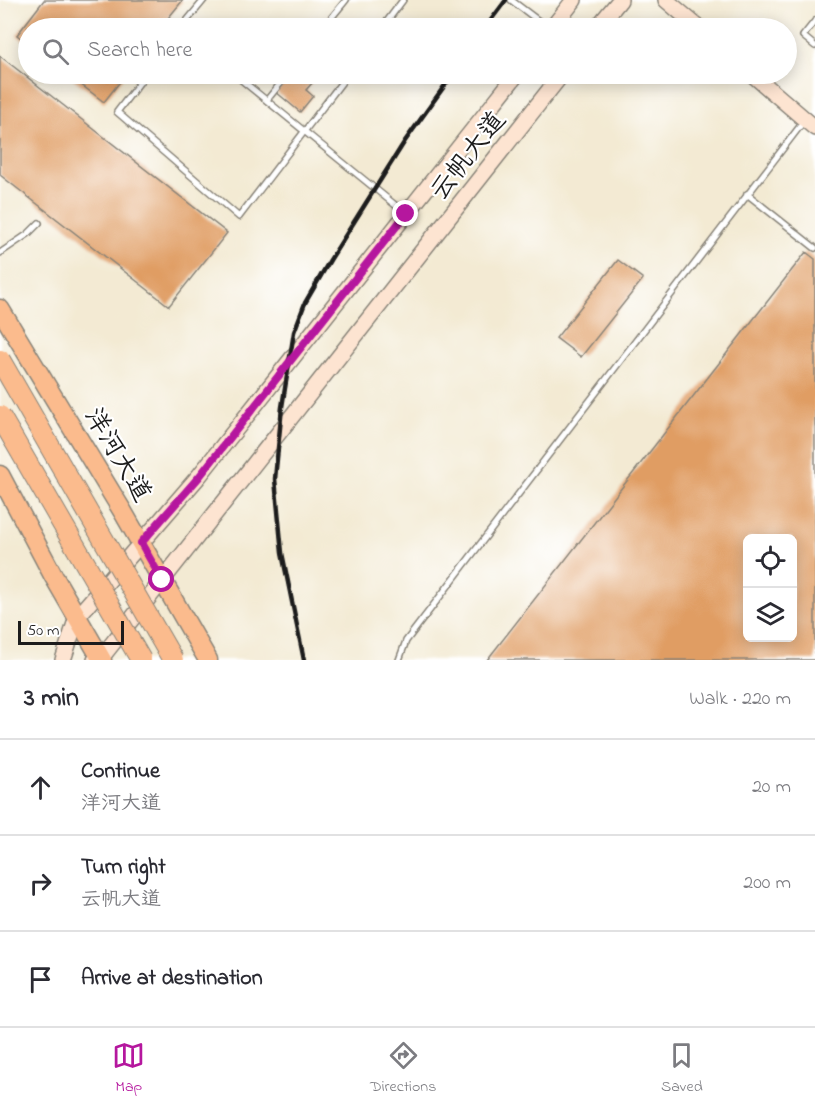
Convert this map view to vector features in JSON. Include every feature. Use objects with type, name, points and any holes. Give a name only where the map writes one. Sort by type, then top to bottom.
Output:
[{"type":"highway","points":[[0,360],[173,660]]},
{"type":"highway","points":[[0,416],[141,660]]},
{"type":"main road","points":[[559,18],[574,0]]},
{"type":"main road","points":[[605,18],[620,0]]},
{"type":"main road","points":[[666,0],[687,18]]},
{"type":"main road","name":"云帆大道","points":[[63,660],[77,617],[199,477],[509,84]]},
{"type":"main road","name":"云帆大道","points":[[99,659],[554,84]]},
{"type":"main road","points":[[764,84],[810,124]]},
{"type":"main road","name":"洋河大道","points":[[0,309],[141,543],[208,660]]},
{"type":"main road","points":[[0,475],[99,659]]},
{"type":"lane","points":[[189,18],[204,0]]},
{"type":"lane","points":[[331,18],[346,0]]},
{"type":"lane","points":[[390,18],[403,0]]},
{"type":"lane","points":[[511,0],[536,18]]},
{"type":"lane","points":[[815,21],[803,36],[815,46]]},
{"type":"lane","points":[[138,84],[117,112],[239,217],[340,84]]},
{"type":"lane","points":[[247,84],[406,214]]},
{"type":"lane","points":[[267,100],[280,84]]},
{"type":"lane","points":[[399,660],[406,641],[747,194],[810,124]]},
{"type":"lane","points":[[747,194],[815,248]]},
{"type":"lane","points":[[0,252],[28,234],[39,223]]},
{"type":"building","points":[[44,0],[183,0],[168,18],[30,18]]},
{"type":"building","points":[[0,56],[18,70],[18,84],[36,84],[227,233],[169,306],[0,175]]},
{"type":"building","points":[[80,84],[118,84],[104,102]]},
{"type":"building","points":[[283,84],[311,84],[306,90],[313,96],[300,112],[276,92]]},
{"type":"building","points":[[806,252],[815,259],[815,660],[487,660]]},
{"type":"building","points":[[618,260],[643,279],[581,357],[556,338]]},
{"type":"railway","points":[[492,18],[506,0]]},
{"type":"railway","points":[[304,660],[282,553],[275,479],[282,407],[294,332],[305,303],[330,260],[405,141],[446,84]]},
{"type":"route","points":[[162,580],[141,543],[199,477],[406,214]]}]
